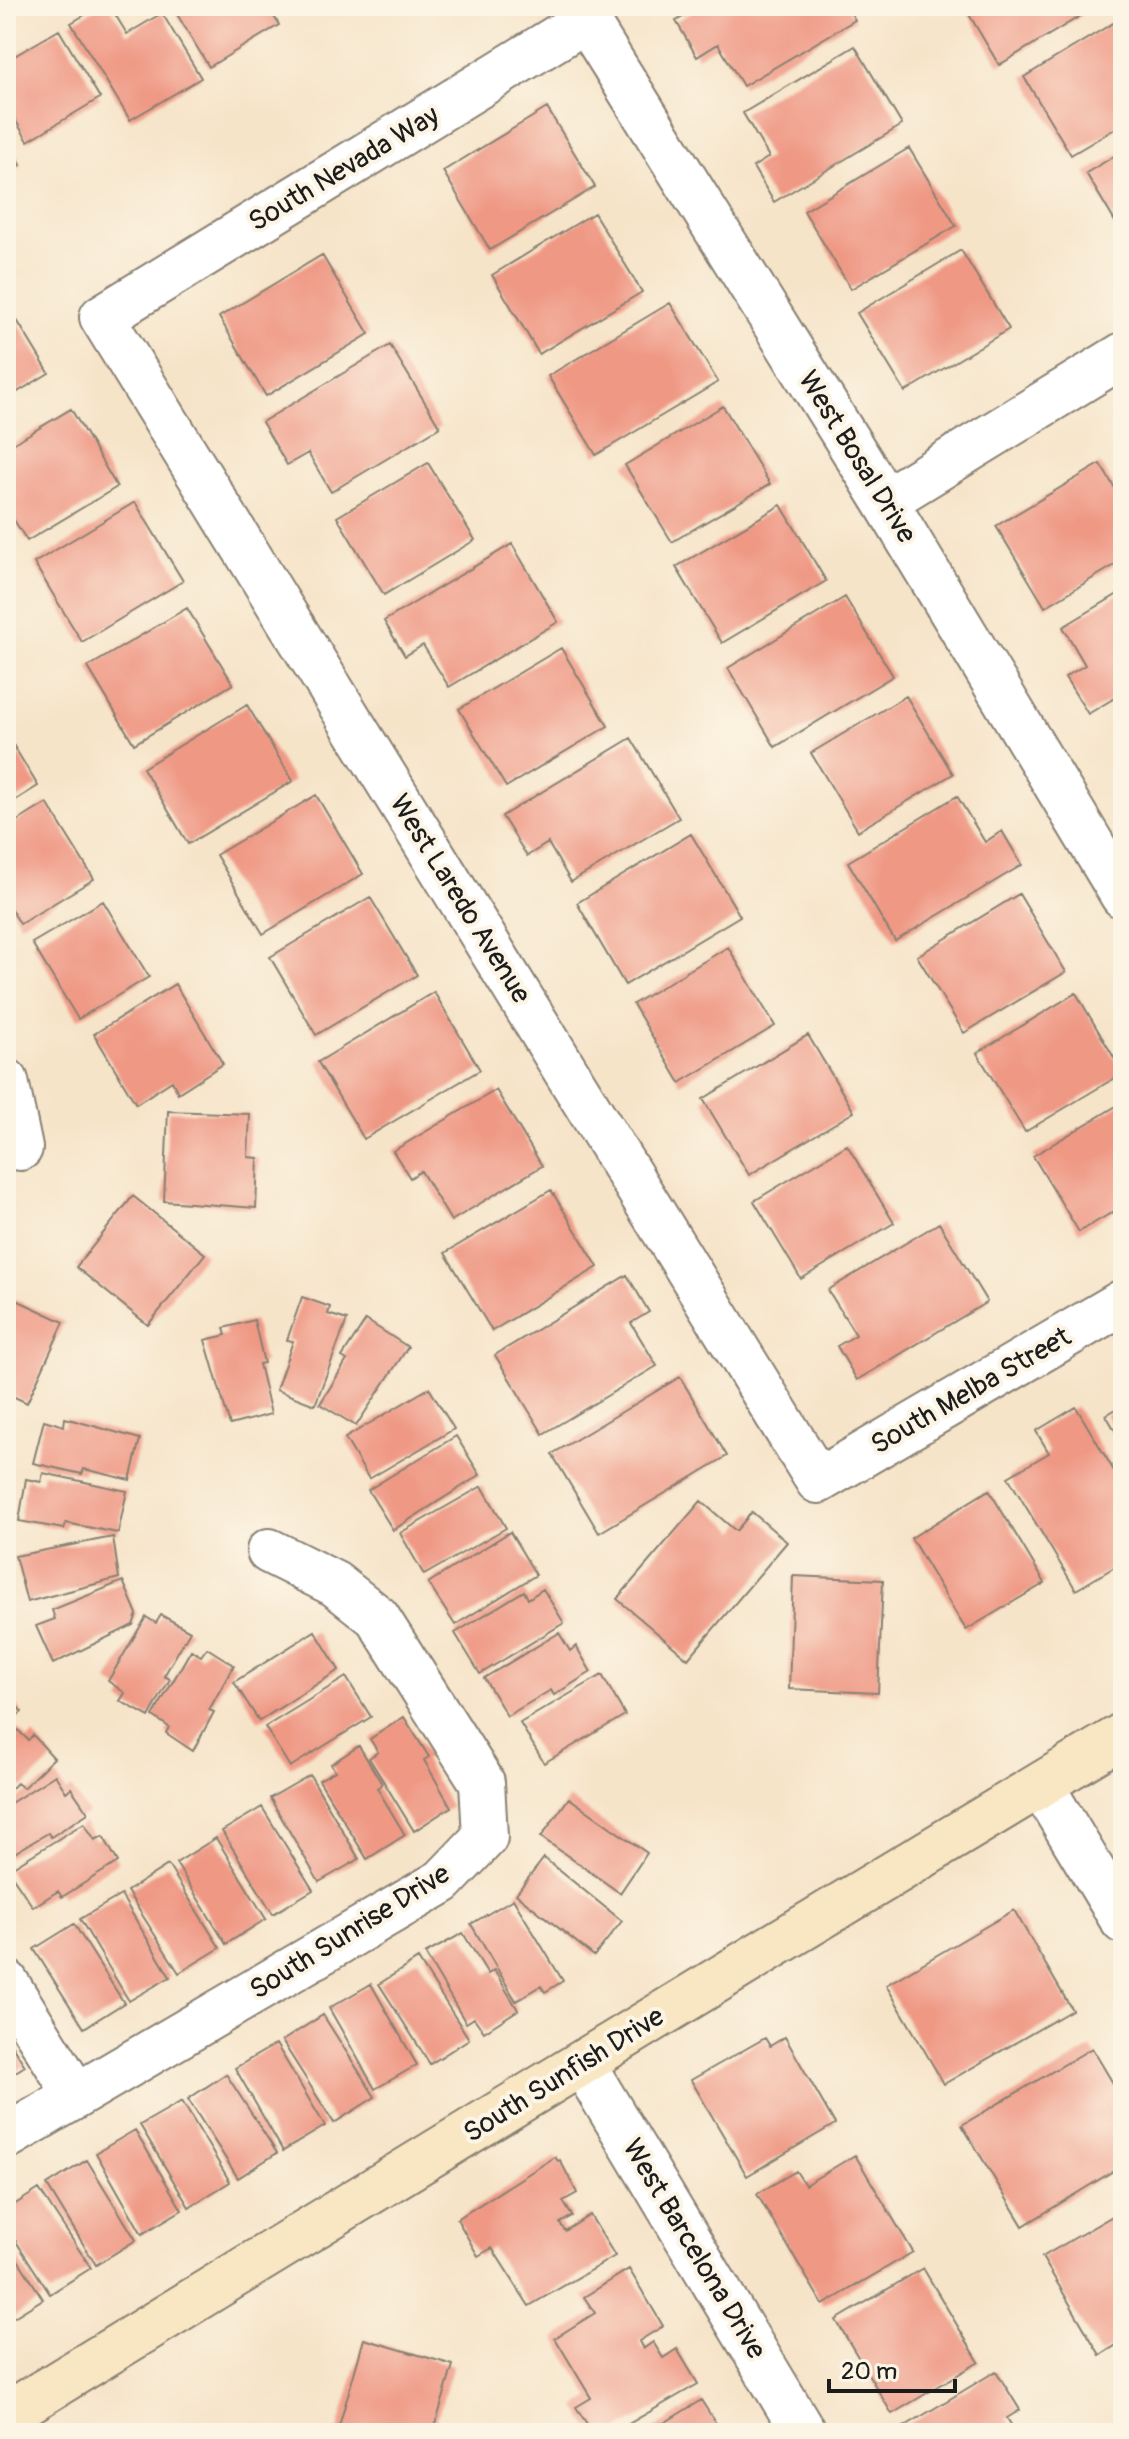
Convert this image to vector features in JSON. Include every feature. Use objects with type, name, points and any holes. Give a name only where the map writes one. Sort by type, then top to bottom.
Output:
[{"type":"street","name":"South Nevada Way","points":[[102,317],[586,20]]},
{"type":"street","name":"West Bosal Drive","points":[[586,20],[885,501],[1123,896]]},
{"type":"street","name":"West Laredo Avenue","points":[[102,317],[818,1481]]},
{"type":"street","points":[[885,501],[1123,355]]},
{"type":"street","points":[[6,1081],[20,1148]]},
{"type":"street","name":"South Melba Street","points":[[818,1481],[1123,1302]]},
{"type":"street","name":"South Sunrise Drive","points":[[6,2137],[443,1881],[485,1837],[482,1782],[377,1617],[335,1584],[269,1551]]},
{"type":"street","name":"South Sunfish Drive","points":[[6,2415],[1123,1735]]},
{"type":"street","points":[[1041,1785],[1123,1921]]},
{"type":"street","points":[[6,1982],[76,2095]]},
{"type":"street","name":"West Barcelona Drive","points":[[583,2064],[804,2433]]},
{"type":"building","points":[[100,6],[110,6],[127,34],[162,13],[201,78],[130,120],[71,23]]},
{"type":"building","points":[[172,6],[268,6],[279,25],[209,67]]},
{"type":"building","points":[[702,6],[847,6],[855,20],[743,86],[718,44],[697,57],[676,21]]},
{"type":"building","points":[[964,6],[1097,6],[999,65]]},
{"type":"building","points":[[1123,17],[1123,124],[1071,155],[1024,77]]},
{"type":"building","points":[[59,30],[100,98],[28,141],[6,105],[6,61]]},
{"type":"building","points":[[855,46],[902,125],[774,202],[753,167],[769,157],[743,113]]},
{"type":"building","points":[[547,108],[595,187],[490,250],[443,171]]},
{"type":"building","points":[[6,140],[21,165],[6,174]]},
{"type":"building","points":[[909,148],[956,226],[851,289],[804,211]]},
{"type":"building","points":[[1123,151],[1123,235],[1086,173]]},
{"type":"building","points":[[594,213],[642,292],[539,354],[492,275]]},
{"type":"building","points":[[961,250],[1009,329],[905,392],[857,313]]},
{"type":"building","points":[[322,255],[369,334],[266,396],[219,317]]},
{"type":"building","points":[[6,302],[49,373],[6,399]]},
{"type":"building","points":[[670,303],[718,382],[596,455],[548,376]]},
{"type":"building","points":[[390,345],[440,427],[331,492],[308,453],[287,465],[262,422]]},
{"type":"building","points":[[723,406],[770,484],[672,542],[625,465]]},
{"type":"building","points":[[71,409],[117,487],[27,541],[6,507],[6,448]]},
{"type":"building","points":[[428,463],[475,540],[384,595],[337,517]]},
{"type":"building","points":[[1100,464],[1123,501],[1123,560],[1045,607],[996,526]]},
{"type":"building","points":[[135,502],[183,581],[82,642],[34,563]]},
{"type":"building","points":[[781,505],[826,581],[722,643],[676,567]]},
{"type":"building","points":[[512,544],[558,622],[449,687],[423,645],[405,656],[384,621]]},
{"type":"building","points":[[1123,591],[1123,693],[1088,714],[1065,677],[1085,665],[1063,627]]},
{"type":"building","points":[[845,597],[893,676],[775,747],[728,668]]},
{"type":"building","points":[[187,608],[233,684],[134,744],[88,667]]},
{"type":"building","points":[[561,648],[608,726],[506,787],[459,709]]},
{"type":"building","points":[[906,696],[953,774],[858,831],[811,753]]},
{"type":"building","points":[[247,705],[293,781],[188,844],[143,768]]},
{"type":"building","points":[[6,733],[38,786],[6,806]]},
{"type":"building","points":[[631,738],[679,818],[571,882],[548,843],[527,856],[502,816]]},
{"type":"building","points":[[316,795],[363,874],[263,934],[216,855]]},
{"type":"building","points":[[957,796],[985,842],[1002,831],[1022,865],[895,941],[848,862]]},
{"type":"building","points":[[47,803],[94,879],[20,924],[6,901],[6,828]]},
{"type":"building","points":[[691,834],[740,916],[625,985],[577,903]]},
{"type":"building","points":[[1019,894],[1066,972],[964,1033],[917,956]]},
{"type":"building","points":[[370,897],[417,975],[316,1035],[270,957]]},
{"type":"building","points":[[103,901],[149,977],[78,1019],[32,943]]},
{"type":"building","points":[[728,947],[775,1026],[680,1083],[633,1004]]},
{"type":"building","points":[[175,984],[223,1064],[178,1093],[172,1081],[136,1104],[94,1034]]},
{"type":"building","points":[[434,992],[480,1070],[364,1139],[318,1062]]},
{"type":"building","points":[[1076,993],[1123,1073],[1025,1132],[977,1053]]},
{"type":"building","points":[[808,1035],[854,1112],[749,1175],[703,1099]]},
{"type":"building","points":[[496,1090],[542,1166],[451,1221],[421,1171],[410,1178],[393,1151]]},
{"type":"building","points":[[1123,1102],[1123,1206],[1079,1232],[1033,1156]]},
{"type":"building","points":[[168,1111],[250,1114],[248,1157],[258,1158],[256,1208],[164,1201]]},
{"type":"building","points":[[847,1145],[894,1223],[801,1279],[754,1201]]},
{"type":"building","points":[[551,1190],[598,1267],[492,1331],[445,1253]]},
{"type":"building","points":[[133,1196],[205,1254],[148,1325],[76,1267]]},
{"type":"building","points":[[939,1223],[987,1302],[857,1380],[837,1346],[856,1335],[828,1290]]},
{"type":"building","points":[[627,1275],[649,1312],[631,1323],[657,1366],[543,1434],[495,1355]]},
{"type":"building","points":[[6,1295],[64,1322],[27,1403],[6,1393]]},
{"type":"building","points":[[302,1297],[330,1307],[328,1314],[347,1320],[315,1405],[276,1390],[293,1341],[287,1340]]},
{"type":"building","points":[[254,1320],[264,1363],[259,1364],[271,1414],[230,1425],[205,1340],[226,1335],[224,1328]]},
{"type":"building","points":[[366,1320],[408,1347],[356,1426],[320,1404],[347,1360],[342,1357]]},
{"type":"building","points":[[680,1377],[727,1456],[599,1533],[552,1454]]},
{"type":"building","points":[[429,1388],[454,1429],[369,1479],[345,1438]]},
{"type":"building","points":[[1123,1405],[1123,1444],[1106,1415]]},
{"type":"building","points":[[1076,1407],[1123,1486],[1123,1562],[1076,1590],[1008,1477],[1049,1453],[1036,1431]]},
{"type":"building","points":[[65,1418],[140,1439],[130,1480],[84,1469],[82,1474],[33,1463],[44,1420],[64,1426]]},
{"type":"building","points":[[456,1436],[480,1475],[393,1530],[368,1490]]},
{"type":"building","points":[[43,1473],[127,1491],[118,1533],[66,1523],[64,1529],[19,1521],[26,1479],[41,1482]]},
{"type":"building","points":[[482,1486],[506,1528],[424,1575],[400,1533]]},
{"type":"building","points":[[989,1490],[1045,1583],[966,1630],[911,1538]]},
{"type":"building","points":[[701,1501],[736,1531],[752,1512],[787,1542],[688,1659],[617,1599]]},
{"type":"building","points":[[510,1532],[536,1575],[455,1625],[428,1583]]},
{"type":"building","points":[[113,1537],[119,1578],[27,1602],[15,1556]]},
{"type":"building","points":[[793,1576],[883,1580],[878,1693],[789,1689]]},
{"type":"building","points":[[123,1581],[137,1614],[133,1625],[53,1664],[36,1626],[55,1619],[52,1610]]},
{"type":"building","points":[[543,1589],[564,1623],[480,1674],[455,1633],[524,1591],[528,1599]]},
{"type":"building","points":[[161,1615],[190,1631],[164,1676],[170,1679],[149,1717],[120,1701],[125,1693],[108,1681],[146,1617],[156,1623]]},
{"type":"building","points":[[315,1631],[339,1670],[259,1721],[234,1682]]},
{"type":"building","points":[[559,1633],[570,1651],[576,1646],[591,1672],[554,1695],[551,1690],[507,1716],[484,1678]]},
{"type":"building","points":[[207,1648],[234,1665],[209,1710],[214,1712],[193,1751],[166,1733],[169,1727],[153,1716],[191,1650],[201,1656]]},
{"type":"building","points":[[602,1675],[625,1715],[544,1763],[520,1723]]},
{"type":"building","points":[[346,1677],[371,1717],[290,1767],[265,1727]]},
{"type":"building","points":[[6,1693],[22,1712],[6,1727]]},
{"type":"building","points":[[404,1717],[429,1757],[424,1760],[451,1807],[414,1831],[369,1758],[378,1752],[370,1739]]},
{"type":"building","points":[[14,1726],[28,1740],[33,1735],[54,1758],[23,1788],[17,1783],[6,1794],[6,1734]]},
{"type":"building","points":[[359,1746],[382,1784],[377,1788],[405,1835],[367,1859],[319,1780],[335,1771],[331,1764]]},
{"type":"building","points":[[55,1775],[66,1792],[71,1788],[88,1813],[51,1837],[48,1833],[6,1858],[6,1806]]},
{"type":"building","points":[[310,1775],[359,1859],[319,1882],[270,1798]]},
{"type":"building","points":[[569,1798],[647,1853],[620,1893],[541,1837]]},
{"type":"building","points":[[262,1807],[313,1890],[273,1914],[222,1831]]},
{"type":"building","points":[[84,1823],[95,1840],[103,1836],[118,1862],[62,1897],[58,1891],[33,1907],[8,1870]]},
{"type":"building","points":[[216,1838],[266,1919],[226,1944],[176,1863]]},
{"type":"building","points":[[544,1858],[622,1921],[594,1956],[516,1894]]},
{"type":"building","points":[[168,1865],[220,1948],[179,1973],[127,1891]]},
{"type":"building","points":[[121,1895],[170,1977],[129,2001],[80,1919]]},
{"type":"building","points":[[513,1899],[563,1981],[545,1992],[541,1986],[516,2001],[471,1924]]},
{"type":"building","points":[[1014,1910],[1072,2010],[944,2084],[886,1985]]},
{"type":"building","points":[[74,1924],[124,2003],[84,2028],[34,1949]]},
{"type":"building","points":[[463,1933],[488,1974],[494,1970],[518,2010],[484,2032],[474,2018],[466,2023],[425,1954]]},
{"type":"building","points":[[418,1959],[469,2039],[430,2064],[379,1984]]},
{"type":"building","points":[[371,1984],[417,2065],[375,2089],[329,2008]]},
{"type":"building","points":[[323,2015],[375,2097],[334,2123],[282,2041]]},
{"type":"building","points":[[6,2036],[25,2066],[6,2078]]},
{"type":"building","points":[[785,2037],[835,2124],[747,2176],[691,2080],[765,2038],[770,2046]]},
{"type":"building","points":[[276,2044],[325,2126],[283,2151],[235,2068]]},
{"type":"building","points":[[1092,2048],[1123,2100],[1123,2165],[1023,2226],[962,2125]]},
{"type":"building","points":[[226,2074],[277,2153],[238,2178],[188,2099]]},
{"type":"building","points":[[182,2101],[230,2182],[189,2207],[140,2125]]},
{"type":"building","points":[[135,2130],[182,2210],[142,2234],[96,2153]]},
{"type":"building","points":[[855,2155],[913,2252],[823,2305],[757,2194],[796,2171],[805,2185]]},
{"type":"building","points":[[555,2157],[560,2160],[577,2193],[563,2201],[572,2216],[560,2223],[565,2231],[590,2215],[615,2256],[529,2306],[492,2248],[478,2256],[457,2219]]},
{"type":"building","points":[[87,2160],[136,2240],[96,2265],[47,2185]]},
{"type":"building","points":[[39,2189],[91,2268],[50,2294],[6,2226],[6,2210]]},
{"type":"building","points":[[1123,2210],[1123,2341],[1100,2355],[1042,2257]]},
{"type":"building","points":[[6,2241],[43,2299],[6,2322]]},
{"type":"building","points":[[923,2268],[979,2362],[892,2414],[836,2320]]},
{"type":"building","points":[[629,2269],[663,2326],[639,2341],[643,2349],[653,2342],[663,2358],[677,2349],[698,2384],[617,2433],[593,2433],[576,2407],[591,2398],[555,2338],[595,2313],[584,2297]]},
{"type":"building","points":[[364,2339],[453,2365],[433,2433],[337,2433]]},
{"type":"building","points":[[996,2371],[1020,2410],[1007,2418],[1016,2433],[905,2433],[902,2428]]},
{"type":"building","points":[[701,2400],[722,2433],[648,2433]]}]
